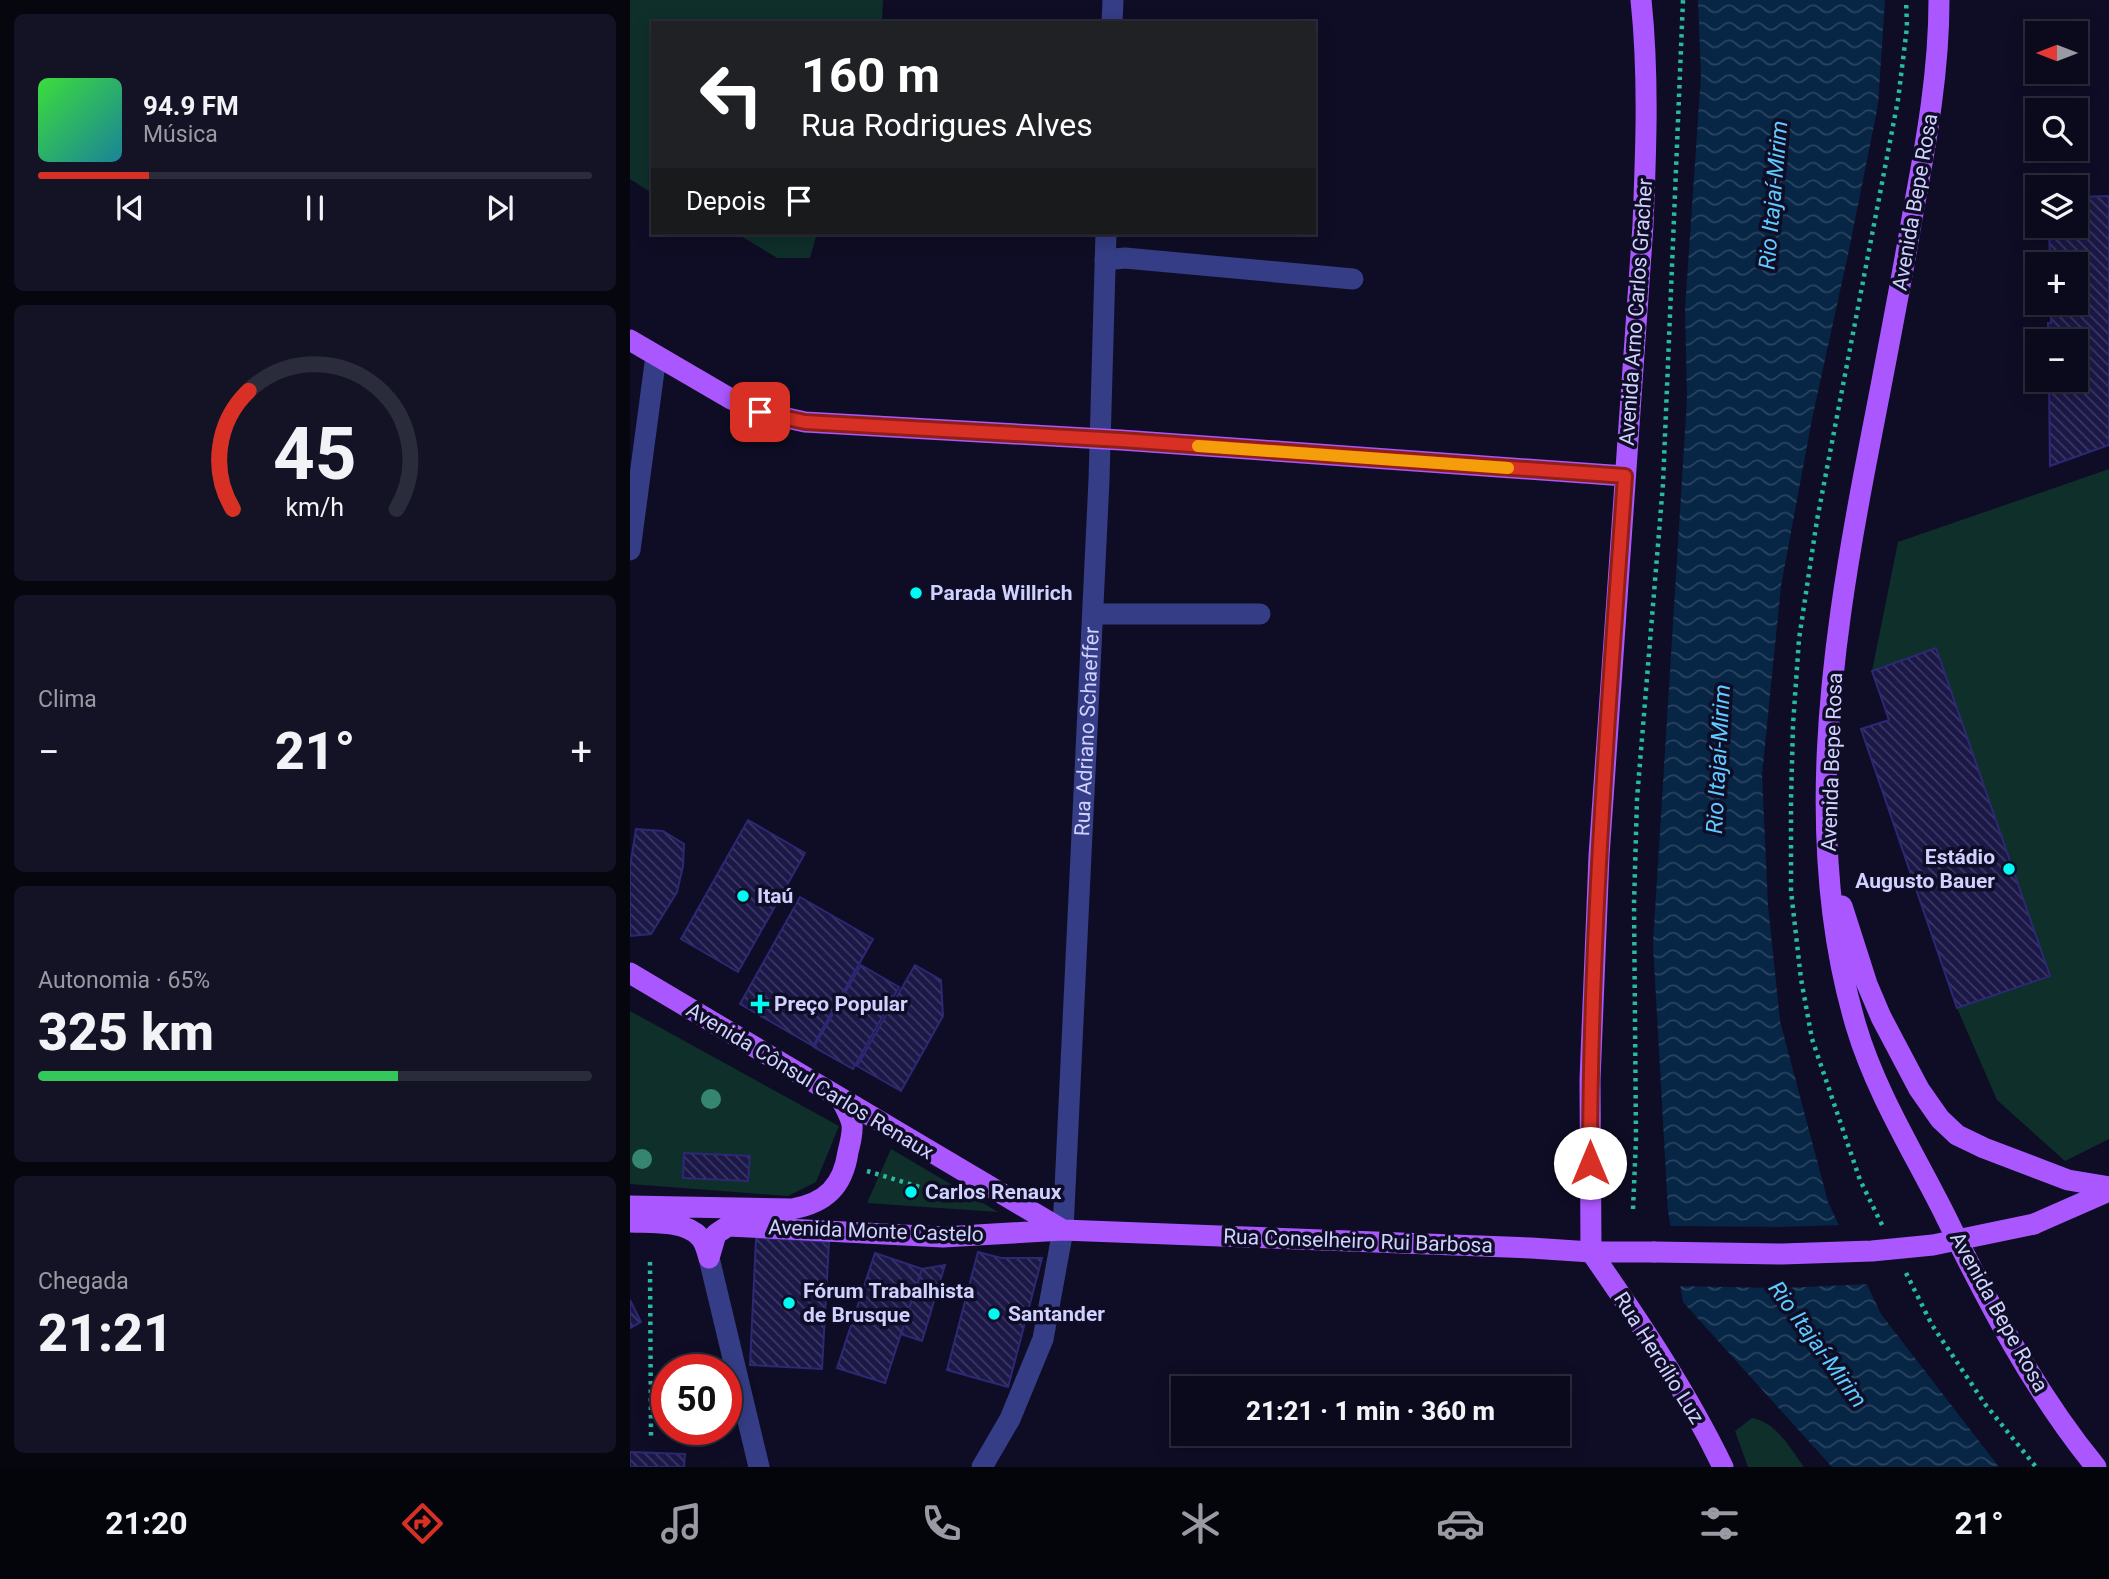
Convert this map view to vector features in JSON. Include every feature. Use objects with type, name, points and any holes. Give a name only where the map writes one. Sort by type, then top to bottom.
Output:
[{"type":"main road","name":"Avenida Arno Carlos Gracher","points":[[1591,1252],[1590,1080],[1599,856],[1643,225],[1647,128],[1641,0]]},
{"type":"main road","name":"Avenida Bepe Rosa","points":[[1939,0],[1939,42],[1931,110],[1840,620],[1830,708],[1828,867],[1842,966],[1857,1028],[1881,1092],[1985,1296],[2017,1352],[2096,1467]]},
{"type":"main road","points":[[630,340],[731,399],[760,412],[805,422],[1100,439],[1625,476]]},
{"type":"main road","points":[[1828,867],[1867,984],[1881,1017],[1919,1089],[1940,1119],[1958,1135],[1983,1148],[2068,1180],[2109,1189]]},
{"type":"main road","name":"Avenida Cônsul Carlos Renaux","points":[[630,973],[1063,1230]]},
{"type":"main road","name":"Avenida Monte Castelo","points":[[630,1206],[799,1208],[821,1200],[839,1182],[846,1165],[852,1124],[841,1099]]},
{"type":"main road","name":"Rua Conselheiro Rui Barbosa","points":[[1063,1230],[1591,1252],[1782,1254],[1872,1251],[1933,1245],[2034,1224],[2109,1189]]},
{"type":"main road","points":[[630,1222],[668,1224],[691,1229],[702,1239],[709,1258]]},
{"type":"main road","name":"Avenida Monte Castelo","points":[[709,1258],[716,1234],[728,1226],[943,1237],[1063,1230]]},
{"type":"main road","name":"Rua Hercílio Luz","points":[[1591,1252],[1627,1304],[1700,1423],[1723,1467]]},
{"type":"street","points":[[1112,21],[1113,0]]},
{"type":"street","name":"Rua Adriano Schaeffer","points":[[982,1467],[1010,1419],[1043,1339],[1063,1230],[1093,614],[1106,235]]},
{"type":"street","points":[[1105,260],[1125,258],[1353,279]]},
{"type":"street","points":[[630,550],[656,356]]},
{"type":"street","points":[[1093,614],[1260,614]]},
{"type":"street","points":[[709,1258],[759,1467]]},
{"type":"path","points":[[1633,1209],[1636,1139],[1634,904],[1637,799],[1663,484],[1683,0]]},
{"type":"path","points":[[1884,1228],[1860,1180],[1812,1039],[1801,979],[1791,891],[1791,788],[1799,639],[1817,520],[1899,100],[1907,27],[1906,0]]},
{"type":"path","points":[[846,1165],[943,1194]]},
{"type":"path","points":[[650,1262],[651,1436]]},
{"type":"path","points":[[1902,1264],[1932,1325],[1985,1404],[2036,1467]]},
{"type":"green space","points":[[630,0],[883,0],[882,21],[651,21],[651,193],[630,179]]},
{"type":"green space","points":[[739,235],[816,235],[810,258],[777,258]]},
{"type":"green space","name":"Estádio Augusto Bauer","points":[[2109,469],[2109,1139],[2065,1161],[1997,1100],[1957,1008],[1861,729],[1889,720],[1872,671],[1898,542]]},
{"type":"green space","points":[[630,1011],[839,1126],[816,1182],[788,1196],[630,1184]]},
{"type":"green space","points":[[891,1149],[998,1212],[867,1203]]},
{"type":"green space","points":[[1752,1418],[1761,1420],[1775,1430],[1804,1467],[1748,1467],[1735,1431]]},
{"type":"water","name":"Rio Itajaí-Mirim","points":[[1698,0],[1885,0],[1878,105],[1812,419],[1781,586],[1762,775],[1768,905],[1780,1021],[1828,1202],[1881,1314],[1999,1467],[1832,1467],[1683,1302],[1668,1211],[1653,944],[1687,399],[1685,309],[1701,75]]},
{"type":"pier","points":[[1842,1225],[1870,1284],[1782,1288],[1676,1286],[1666,1226]]},
{"type":"building","points":[[2109,196],[2109,445],[2050,466],[2049,392],[2088,392],[2088,329],[2048,329],[2048,323],[2051,323],[2051,315],[2088,315],[2088,252],[2050,252],[2049,238],[2088,238],[2088,197]]},
{"type":"building","points":[[1936,648],[2050,976],[1957,1008],[1861,729],[1889,720],[1872,671]]},
{"type":"building","name":"Itaú","points":[[748,820],[805,853],[738,972],[681,939]]},
{"type":"building","points":[[636,829],[663,831],[684,844],[683,866],[677,892],[651,934],[630,936],[630,867]]},
{"type":"building","points":[[800,897],[873,939],[813,1046],[740,1004]]},
{"type":"building","points":[[861,965],[899,987],[853,1069],[814,1047]]},
{"type":"building","points":[[915,965],[941,980],[943,1016],[901,1091],[857,1066]]},
{"type":"building","points":[[684,1153],[750,1156],[748,1181],[683,1178]]},
{"type":"building","name":"Fórum Trabalhista de Brusque","points":[[756,1238],[829,1242],[822,1369],[750,1365]]},
{"type":"building","name":"Santander","points":[[978,1252],[1001,1258],[1042,1258],[1008,1387],[947,1370]]},
{"type":"building","points":[[875,1253],[922,1269],[885,1383],[837,1368]]},
{"type":"building","points":[[945,1265],[922,1341],[901,1334],[922,1269]]},
{"type":"building","points":[[630,1300],[641,1322],[630,1328]]},
{"type":"building","points":[[630,1452],[685,1454],[684,1467],[630,1467]]},
{"type":"slow traffic","points":[[1198,446],[1508,468]]},
{"type":"place","name":"Parada Willrich","points":[[916,593]]},
{"type":"place","name":"Estádio Augusto Bauer","points":[[2009,869]]},
{"type":"place","name":"Itaú","points":[[743,896]]},
{"type":"place","name":"Preço Popular","points":[[760,1004]]},
{"type":"place","name":"Carlos Renaux","points":[[911,1192]]},
{"type":"place","name":"Fórum Trabalhista de Brusque","points":[[789,1303]]},
{"type":"place","name":"Santander","points":[[994,1314]]},
{"type":"route","points":[[760,412],[805,422],[1121,440],[1625,476],[1599,856],[1590,1080],[1590,1163]]}]
